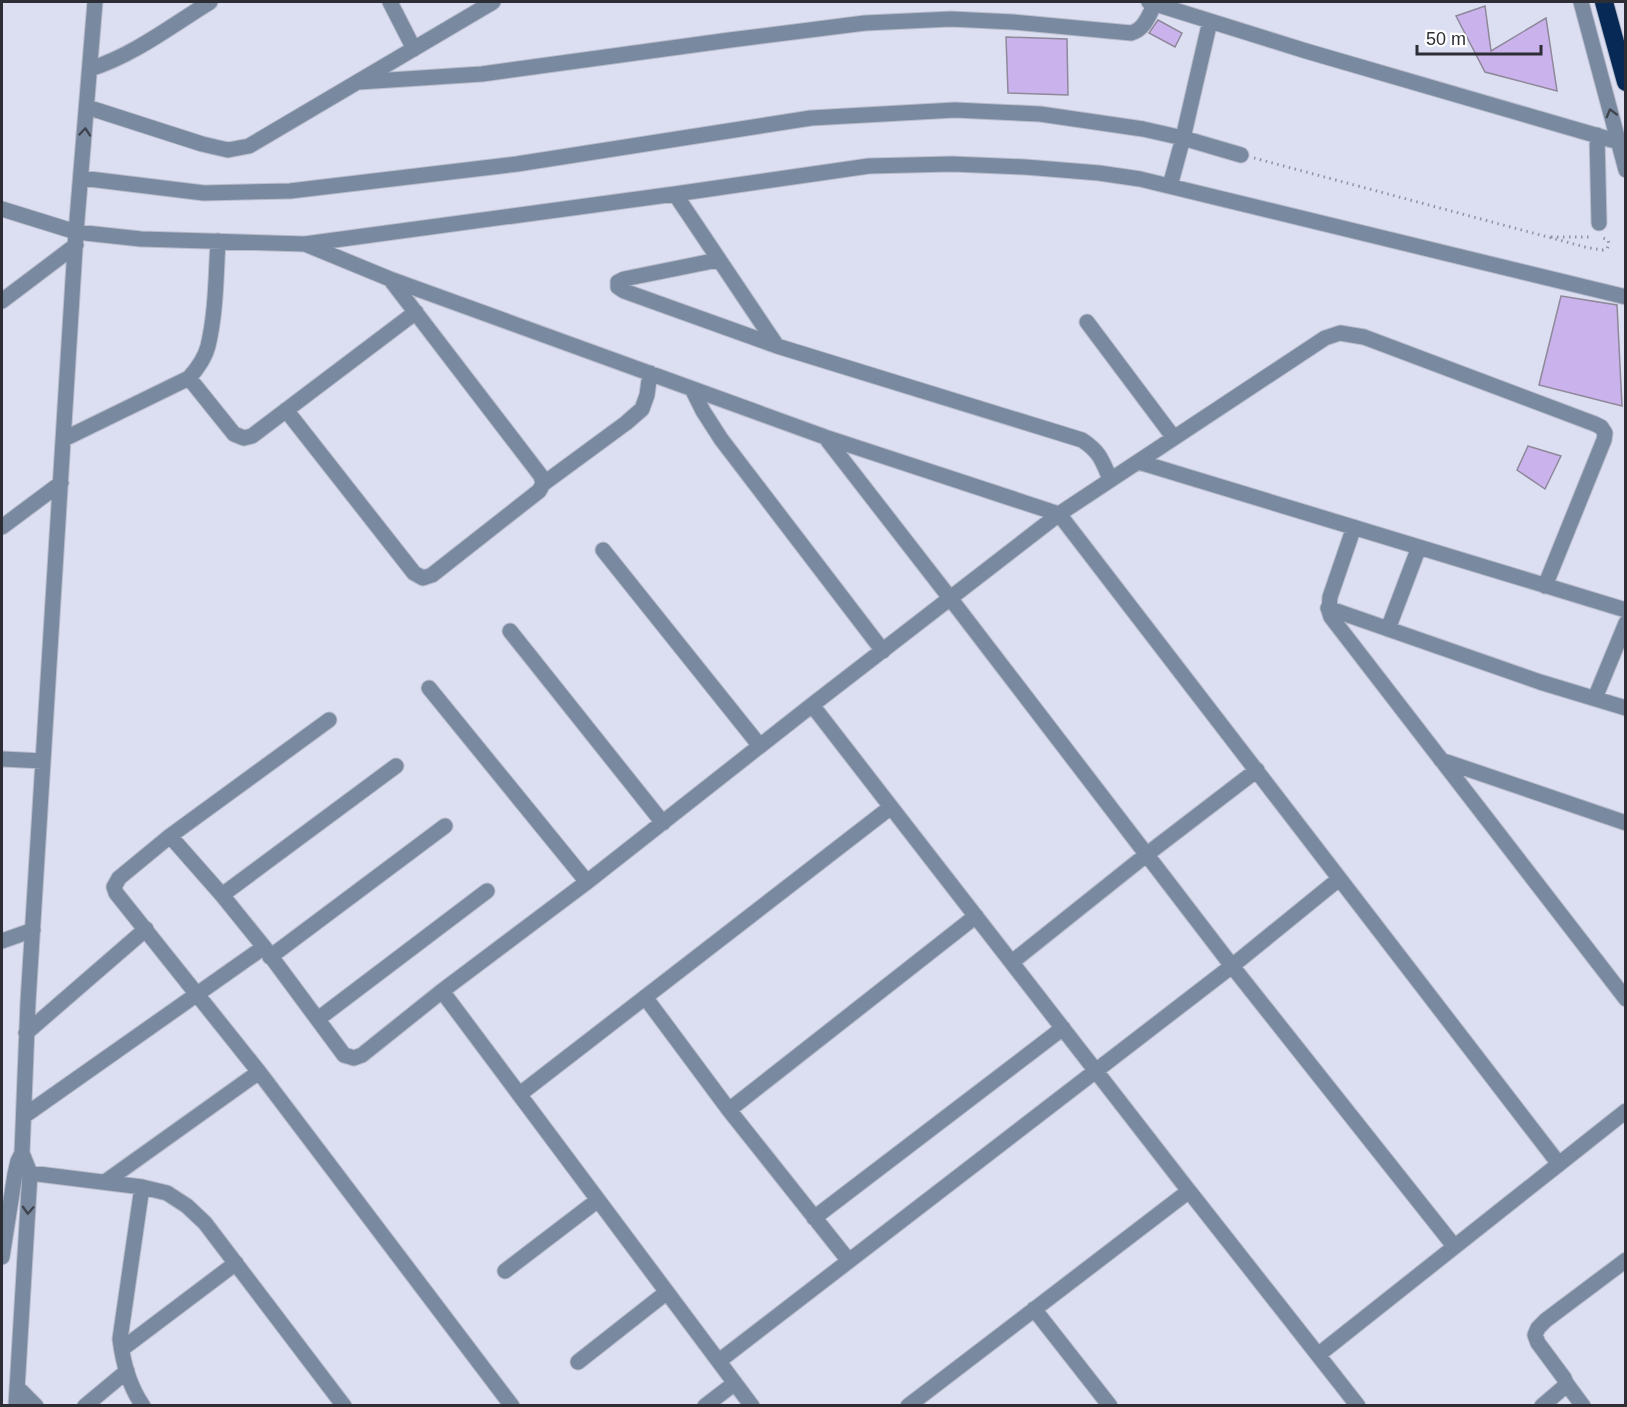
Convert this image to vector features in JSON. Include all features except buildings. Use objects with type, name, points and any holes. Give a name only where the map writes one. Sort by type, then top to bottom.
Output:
[{"type":"highway","points":[[1604,2],[1626,82]]},
{"type":"street","points":[[2,1257],[15,1174],[22,1153],[26,1033],[76,238],[96,2]]},
{"type":"street","points":[[90,69],[112,62],[140,47],[210,2]]},
{"type":"street","points":[[390,2],[414,49]]},
{"type":"street","points":[[87,107],[202,144],[228,150],[249,146],[494,2]]},
{"type":"street","points":[[359,82],[482,74],[865,23],[951,19],[1131,33],[1142,27],[1152,2],[1306,51],[1618,142]]},
{"type":"street","points":[[1581,2],[1626,170]]},
{"type":"street","points":[[1170,186],[1210,21]]},
{"type":"street","points":[[81,184],[204,193],[290,191],[517,164],[811,118],[955,110],[1040,114],[1143,129],[1241,155]]},
{"type":"street","points":[[1597,135],[1599,223]]},
{"type":"street","points":[[2,209],[76,238],[305,244],[869,166],[910,164],[1025,167],[1140,179],[1626,297]]},
{"type":"street","points":[[675,194],[777,346]]},
{"type":"street","points":[[2,302],[76,238]]},
{"type":"street","points":[[64,439],[189,378],[198,368],[208,347],[214,304],[218,241]]},
{"type":"street","points":[[305,244],[390,279],[825,437],[1059,514],[1559,1164]]},
{"type":"street","points":[[718,260],[624,279],[618,282],[618,286],[624,291],[777,346],[1082,440],[1101,456],[1110,479]]},
{"type":"street","points":[[390,279],[541,476],[543,484]]},
{"type":"street","points":[[189,378],[234,434],[244,438],[252,436],[416,312]]},
{"type":"street","points":[[1087,322],[1174,438]]},
{"type":"street","points":[[170,836],[222,895],[344,1055],[354,1058],[362,1055],[1059,514],[1325,338],[1340,333],[1364,337],[1601,428],[1605,433],[1604,440],[1545,586]]},
{"type":"street","points":[[286,410],[414,573],[423,578],[432,575],[539,491],[543,484],[642,409],[647,395],[650,373]]},
{"type":"street","points":[[692,389],[702,411],[721,439],[883,651]]},
{"type":"street","points":[[825,437],[1232,966],[1454,1246]]},
{"type":"street","points":[[1139,462],[1626,610]]},
{"type":"street","points":[[2,527],[61,483]]},
{"type":"street","points":[[1354,527],[1330,597],[1328,608],[1331,617],[1626,999]]},
{"type":"street","points":[[1388,629],[1419,547]]},
{"type":"street","points":[[603,550],[760,746]]},
{"type":"street","points":[[1328,608],[1540,682],[1626,708]]},
{"type":"street","points":[[1595,698],[1626,623]]},
{"type":"street","points":[[510,631],[663,822]]},
{"type":"street","points":[[429,688],[587,882]]},
{"type":"street","points":[[812,705],[1358,1406]]},
{"type":"street","points":[[329,720],[170,836],[118,878],[114,887],[116,893],[259,1072],[512,1406]]},
{"type":"street","points":[[2,759],[43,761]]},
{"type":"street","points":[[1442,760],[1626,823]]},
{"type":"street","points":[[222,895],[396,766]]},
{"type":"street","points":[[1012,962],[1257,770]]},
{"type":"street","points":[[520,1094],[891,807]]},
{"type":"street","points":[[24,1116],[198,993],[267,952],[445,826]]},
{"type":"street","points":[[719,1361],[1232,966],[1339,879]]},
{"type":"street","points":[[318,1019],[487,891]]},
{"type":"street","points":[[729,1110],[976,916]]},
{"type":"street","points":[[26,1033],[146,929]]},
{"type":"street","points":[[2,941],[33,930]]},
{"type":"street","points":[[442,991],[752,1406]]},
{"type":"street","points":[[645,997],[729,1110],[849,1262]]},
{"type":"street","points":[[814,1218],[1064,1028]]},
{"type":"street","points":[[105,1182],[259,1072]]},
{"type":"street","points":[[1318,1355],[1626,1111]]},
{"type":"street","points":[[16,1406],[30,1173],[22,1153]]},
{"type":"street","points":[[30,1173],[142,1187],[167,1193],[187,1206],[205,1223],[341,1404]]},
{"type":"street","points":[[142,1187],[120,1339],[127,1371],[136,1396],[143,1406]]},
{"type":"street","points":[[913,1404],[1189,1191]]},
{"type":"street","points":[[505,1272],[598,1200]]},
{"type":"street","points":[[1583,1406],[1538,1343],[1535,1335],[1546,1320],[1626,1260]]},
{"type":"street","points":[[122,1349],[236,1263]]},
{"type":"street","points":[[578,1362],[667,1292]]},
{"type":"street","points":[[1034,1309],[1110,1406]]},
{"type":"street","points":[[85,1406],[127,1371]]},
{"type":"street","points":[[705,1406],[735,1383]]},
{"type":"street","points":[[1542,1406],[1566,1383]]},
{"type":"street","points":[[17,1386],[36,1406]]},
{"type":"path","points":[[1241,155],[1551,237],[1602,250],[1607,249],[1609,244],[1608,240],[1600,238],[1551,237]]}]
